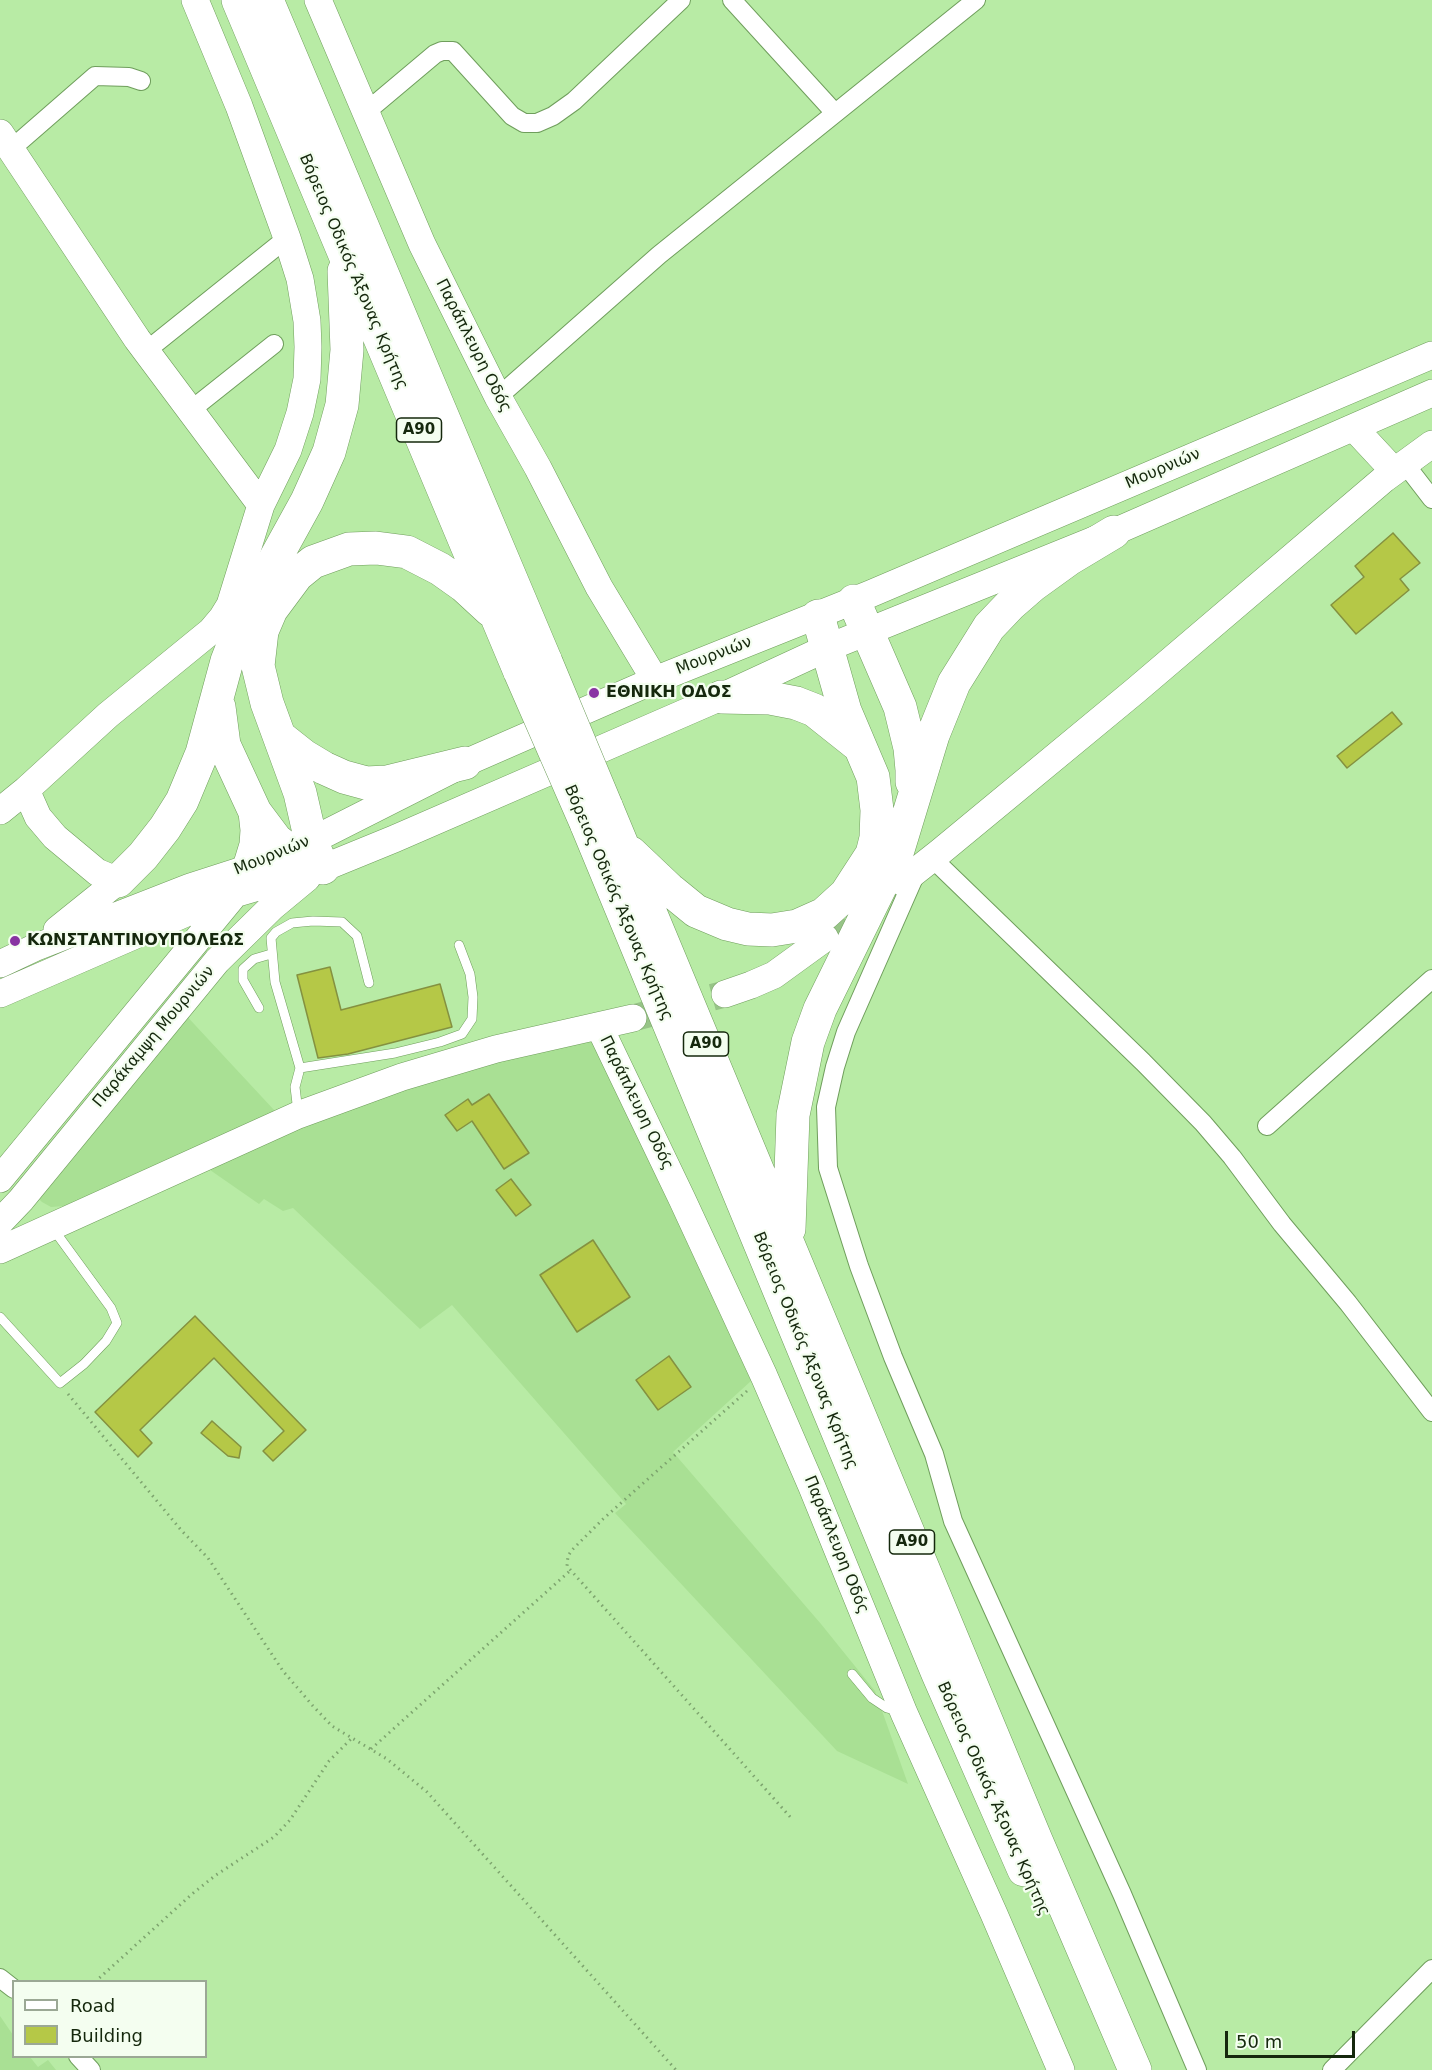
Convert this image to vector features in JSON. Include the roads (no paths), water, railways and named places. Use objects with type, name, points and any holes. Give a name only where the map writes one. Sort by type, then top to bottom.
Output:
[{"type":"highway","name":"Βόρειος Οδικός Άξονας Κρήτης","points":[[238,0],[343,245],[496,615],[533,667]]},
{"type":"highway","name":"Βόρειος Οδικός Άξονας Κρήτης","points":[[267,0],[533,667],[596,815],[938,1674],[1111,2070]]},
{"type":"highway","points":[[118,881],[165,828],[182,801],[202,753],[228,661],[247,609],[307,501],[329,452],[342,405],[347,350],[343,245]]},
{"type":"highway","points":[[788,1243],[793,1115],[808,1042],[820,1009],[897,853],[933,735],[954,683],[989,627],[1010,604],[1069,559],[1114,532]]},
{"type":"highway","points":[[218,696],[219,723],[224,745],[255,812],[276,840],[308,853],[300,793],[267,703],[258,666],[262,631],[271,610],[284,591],[313,561],[349,549],[376,548],[406,552],[440,569],[464,586],[496,615]]},
{"type":"highway","points":[[854,601],[900,707],[910,748],[912,770],[910,811]]},
{"type":"highway","points":[[623,846],[696,911],[727,924],[748,929],[772,930],[797,926],[824,914],[846,894],[872,854],[876,838],[877,810],[873,777],[845,711],[818,616]]},
{"type":"highway","points":[[721,697],[770,698],[796,703],[814,710],[862,748]]},
{"type":"highway","points":[[280,737],[324,768],[366,783],[387,782],[465,763]]},
{"type":"highway","points":[[242,881],[256,837],[255,812]]},
{"type":"highway","name":"Βόρειος Οδικός Άξονας Κρήτης","points":[[596,815],[623,846],[1036,1840],[1135,2070]]},
{"type":"street","points":[[1,809],[26,790],[108,715],[211,631],[230,605],[261,505],[288,450],[300,412],[307,379],[307,321],[300,279],[239,106],[195,0]]},
{"type":"street","name":"Παράπλευρη Οδός","points":[[318,0],[422,244],[498,397],[538,468],[599,587],[655,680]]},
{"type":"street","points":[[366,112],[435,54],[442,51],[453,51],[512,116],[524,123],[537,123],[553,116],[574,101],[681,0]]},
{"type":"street","points":[[732,0],[835,113]]},
{"type":"street","points":[[498,397],[659,255],[976,0]]},
{"type":"street","points":[[141,81],[129,77],[95,76],[5,142],[146,351],[261,505]]},
{"type":"street","points":[[146,351],[287,238]]},
{"type":"street","points":[[191,411],[274,344]]},
{"type":"street","name":"Μουρνιών","points":[[0,994],[192,910],[242,881],[308,853],[465,763],[655,680],[854,601],[1432,355]]},
{"type":"street","points":[[308,853],[721,697],[827,648],[1114,532],[1432,393]]},
{"type":"street","points":[[1354,428],[1432,499]]},
{"type":"street","points":[[1197,2070],[1122,1894],[953,1521],[934,1454],[893,1357],[863,1276],[828,1168],[826,1107],[846,1032],[917,870],[1399,468],[1432,444]]},
{"type":"street","points":[[26,790],[38,816],[55,837],[97,872],[118,881],[34,948]]},
{"type":"street","name":"Μουρνιών","points":[[0,964],[34,948],[190,887],[242,881],[308,853]]},
{"type":"street","name":"Παράκαμψη Μουρνιών","points":[[0,1221],[21,1200],[217,961],[297,885],[308,853]]},
{"type":"street","points":[[917,870],[1143,1062],[1203,1123],[1232,1157],[1282,1224],[1348,1303],[1432,1412]]},
{"type":"street","name":"Παράκαμψη Μουρνιών","points":[[0,1180],[242,881]]},
{"type":"street","points":[[725,994],[751,986],[774,975],[825,938]]},
{"type":"street","points":[[1267,1126],[1432,979]]},
{"type":"street","points":[[0,1250],[298,1114],[402,1077],[485,1052],[633,1018]]},
{"type":"street","name":"Παράπλευρη Οδός","points":[[598,1026],[764,1376],[904,1713],[1061,2070]]},
{"type":"street","points":[[0,1180],[52,1227]]},
{"type":"street","points":[[1332,2070],[1432,1969]]},
{"type":"street","points":[[0,1978],[12,1987]]},
{"type":"street","points":[[80,2058],[91,2070]]},
{"type":"lane","points":[[298,1114],[295,1087],[300,1068],[275,982],[271,938],[276,932],[292,923],[342,922],[357,936],[369,983]]},
{"type":"lane","points":[[300,1068],[395,1053],[462,1034],[472,1019],[473,997],[470,974],[459,945]]},
{"type":"lane","points":[[260,1008],[243,980],[243,969],[254,959],[271,954]]},
{"type":"lane","points":[[0,1317],[60,1383],[84,1364],[106,1341],[117,1323],[111,1308],[52,1227]]},
{"type":"lane","points":[[852,1674],[872,1698],[886,1708],[904,1713]]},
{"type":"tunnel","points":[[825,938],[872,904]]},
{"type":"tunnel","points":[[633,1018],[725,994]]},
{"type":"place","name":"ΕΘΝΙΚΗ ΟΔΟΣ","points":[[594,693]]},
{"type":"place","name":"ΚΩΝΣΤΑΝΤΙΝΟΥΠΟΛΕΩΣ","points":[[15,941]]}]
